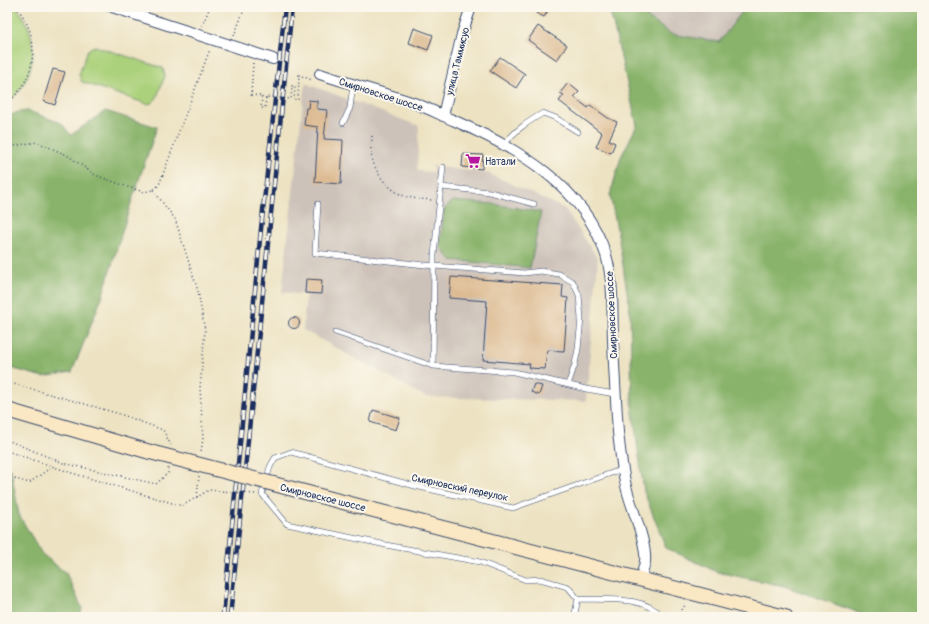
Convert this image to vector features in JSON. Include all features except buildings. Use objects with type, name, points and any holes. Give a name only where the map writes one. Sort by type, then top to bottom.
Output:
[{"type":"main road","name":"Смирновское шоссе","points":[[7,410],[150,452],[641,578],[786,617]]},
{"type":"street","points":[[112,7],[137,11],[198,35],[273,59]]},
{"type":"street","name":"улица Таммисуо","points":[[443,116],[462,34],[471,7]]},
{"type":"street","name":"Смирновское шоссе","points":[[316,77],[353,85],[412,102],[505,144],[528,159],[558,183],[589,218],[599,236],[606,256],[610,278],[615,394],[626,486],[644,544],[645,561],[641,578]]},
{"type":"lane","points":[[343,123],[350,108],[353,85]]},
{"type":"lane","points":[[505,144],[512,134],[524,124],[543,113],[556,118],[578,132]]},
{"type":"lane","points":[[433,366],[434,266],[444,167]]},
{"type":"lane","points":[[441,187],[490,192],[534,204]]},
{"type":"lane","points":[[318,204],[315,253],[434,266],[524,273],[541,271],[559,274],[573,282],[579,295],[581,319],[578,349],[568,385]]},
{"type":"lane","points":[[336,332],[433,366],[514,372],[568,385],[615,394]]},
{"type":"lane","name":"Смирновский переулок","points":[[262,494],[270,467],[275,458],[291,452],[415,486],[513,508],[623,469]]},
{"type":"lane","points":[[262,494],[287,524],[391,546],[480,562],[526,580],[540,579],[568,588],[578,599],[626,601],[643,604],[659,612],[663,617]]},
{"type":"lane","points":[[573,617],[578,599]]},
{"type":"path","points":[[7,103],[22,87],[29,75],[34,51],[31,34],[22,14],[16,7]]},
{"type":"path","points":[[198,35],[210,7]]},
{"type":"path","points":[[232,46],[240,18],[245,7]]},
{"type":"path","points":[[7,147],[37,142],[67,155],[95,175],[144,192],[153,190],[159,185],[213,40]]},
{"type":"path","points":[[252,60],[254,65],[251,95],[262,96],[261,108],[265,108],[266,97],[291,99],[292,86],[295,86],[294,100],[298,100],[299,76],[316,77]]},
{"type":"path","points":[[372,136],[371,154],[378,174],[388,185],[401,195],[440,201]]},
{"type":"path","points":[[153,190],[174,219],[198,291],[205,330],[200,388],[203,438],[201,453]]},
{"type":"path","points":[[7,451],[182,506],[209,490],[262,494]]},
{"type":"path","points":[[7,476],[29,483],[53,466]]},
{"type":"path","points":[[197,497],[199,475]]},
{"type":"path","points":[[678,617],[685,604]]},
{"type":"shaded area","points":[[640,7],[746,7],[719,42],[671,34],[648,18]]},
{"type":"shaded area","points":[[305,83],[419,126],[417,171],[433,172],[433,166],[490,174],[565,209],[598,259],[586,401],[426,397],[303,330],[306,295],[282,292]]},
{"type":"green space","points":[[7,7],[16,7],[30,31],[32,57],[30,70],[25,82],[7,103]]},
{"type":"green space","points":[[609,7],[640,7],[648,18],[671,34],[719,42],[746,7],[922,7],[922,617],[871,617],[784,586],[717,572],[666,548],[644,492],[632,406],[630,311],[618,234],[610,195],[621,157],[637,125]]},
{"type":"green space","points":[[95,46],[163,68],[165,76],[156,99],[152,103],[147,104],[82,82],[79,75],[87,51]]},
{"type":"green space","points":[[28,111],[61,123],[71,135],[105,111],[157,127],[131,203],[102,297],[72,372],[43,377],[7,367],[7,117],[18,112]]},
{"type":"green space","points":[[453,201],[493,204],[541,212],[530,268],[451,260],[440,246],[444,210]]},
{"type":"green space","points":[[7,468],[11,470],[19,515],[42,554],[66,573],[82,608],[80,617],[7,617]]},
{"type":"railway","points":[[223,617],[261,229],[285,7]]},
{"type":"railway","points":[[230,617],[292,7]]},
{"type":"place","name":"Натали","points":[[473,161]]}]
